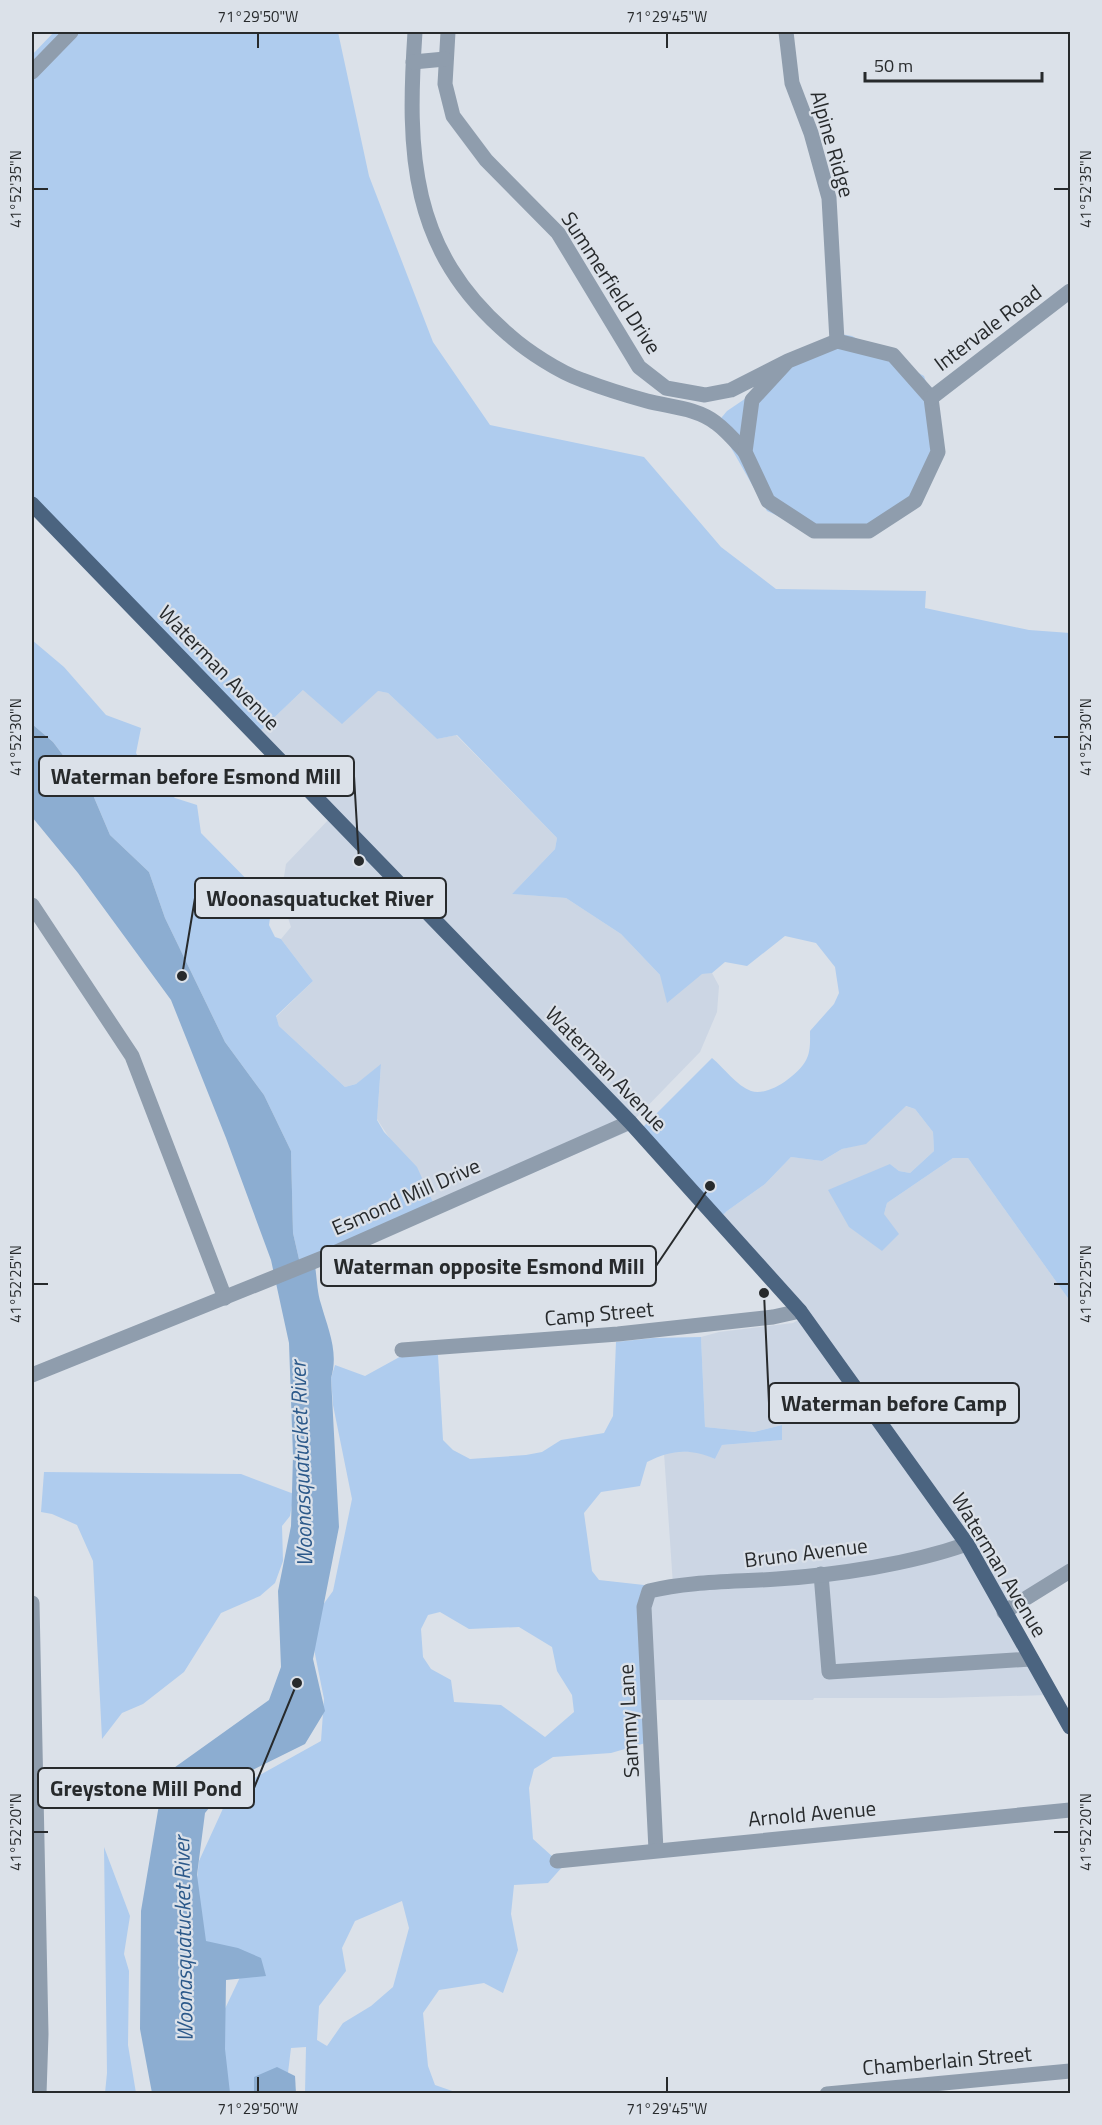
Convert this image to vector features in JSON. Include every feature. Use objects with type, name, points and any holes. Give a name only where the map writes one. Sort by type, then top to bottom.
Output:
[{"type":"main road","name":"Waterman Avenue","points":[[32,504],[630,1122],[800,1311],[967,1544],[1071,1727]]},
{"type":"street","points":[[32,72],[71,32]]},
{"type":"street","points":[[415,32],[411,132],[422,206],[437,244],[458,280],[487,317],[526,350],[578,379],[691,411],[715,422],[746,452],[768,501],[814,531],[869,531],[915,501],[938,452],[931,398],[893,355],[837,341],[788,361],[752,400],[746,452]]},
{"type":"street","name":"Summerfield Drive","points":[[448,32],[445,84],[453,116],[486,160],[558,233],[639,367],[666,388],[705,395],[731,390],[788,361]]},
{"type":"street","name":"Alpine Ridge","points":[[786,32],[792,83],[811,133],[829,198],[837,341]]},
{"type":"street","points":[[413,62],[445,59]]},
{"type":"street","name":"Intervale Road","points":[[931,398],[1071,291]]},
{"type":"street","points":[[32,905],[132,1056],[225,1298]]},
{"type":"street","name":"Esmond Mill Drive","points":[[32,1375],[325,1257],[630,1122]]},
{"type":"street","name":"Camp Street","points":[[402,1350],[618,1334],[773,1317],[800,1311]]},
{"type":"street","name":"Bruno Avenue","points":[[649,1591],[668,1587],[820,1574],[930,1557],[967,1544]]},
{"type":"street","points":[[1004,1612],[1071,1571]]},
{"type":"street","points":[[820,1574],[829,1672],[1031,1659]]},
{"type":"street","name":"Sammy Lane","points":[[649,1591],[644,1607],[656,1850]]},
{"type":"street","points":[[32,1604],[41,2034],[39,2094]]},
{"type":"street","name":"Arnold Avenue","points":[[557,1861],[1071,1810]]},
{"type":"street","name":"Chamberlain Street","points":[[827,2094],[1071,2071]]},
{"type":"shaded area","points":[[54,32],[338,32],[369,176],[433,342],[490,425],[644,457],[721,547],[776,589],[926,591],[925,608],[1029,630],[1070,633],[1070,1301],[968,1158],[953,1158],[887,1203],[884,1214],[899,1234],[882,1251],[849,1227],[828,1190],[890,1164],[899,1171],[910,1173],[934,1151],[933,1132],[915,1109],[906,1106],[866,1144],[842,1149],[822,1161],[791,1157],[765,1184],[720,1218],[641,1129],[712,1058],[741,1085],[758,1092],[782,1084],[801,1067],[810,1047],[810,1031],[834,1004],[839,993],[835,967],[816,943],[785,936],[747,966],[725,962],[712,973],[702,974],[667,1003],[660,975],[621,934],[566,898],[512,894],[555,849],[557,838],[457,735],[437,739],[388,693],[378,691],[342,724],[303,690],[258,733],[32,502],[32,55]]},
{"type":"shaded area","points":[[841,334],[852,336],[924,376],[933,403],[934,450],[928,487],[888,526],[820,535],[767,511],[717,423],[727,411]]},
{"type":"shaded area","points":[[32,640],[64,667],[106,715],[141,728],[136,753],[144,768],[175,798],[197,805],[201,833],[272,905],[269,925],[275,937],[281,939],[313,981],[276,1016],[279,1026],[345,1087],[356,1084],[381,1064],[377,1120],[384,1132],[417,1167],[437,1211],[344,1256],[347,1265],[301,1268],[293,1233],[291,1151],[264,1095],[225,1042],[165,918],[149,872],[110,835],[93,795],[53,742],[32,724]]},
{"type":"shaded area","points":[[303,690],[388,693],[437,739],[456,735],[557,838],[555,849],[512,894],[566,898],[621,934],[660,975],[712,973],[719,986],[717,1012],[700,1052],[633,1121],[634,1129],[446,1210],[437,1211],[377,1119],[381,1065],[356,1084],[345,1087],[279,1026],[276,1017],[313,981],[281,939],[291,927],[281,896],[286,864],[332,816],[258,733]]},
{"type":"shaded area","points":[[905,1106],[915,1109],[933,1132],[934,1151],[910,1173],[899,1171],[890,1164],[884,1214],[887,1203],[953,1158],[968,1158],[1070,1301],[1070,1569],[1005,1608],[1048,1695],[814,1698],[813,1700],[654,1700],[649,1600],[673,1585],[664,1453],[698,1451],[715,1459],[722,1445],[782,1440],[782,1425],[754,1432],[705,1427],[701,1337],[719,1332],[793,1323],[800,1319],[720,1218],[765,1184],[791,1157],[822,1161],[842,1149],[866,1143]]},
{"type":"shaded area","points":[[701,1337],[705,1427],[754,1432],[782,1425],[782,1440],[722,1445],[715,1459],[689,1452],[664,1455],[647,1462],[640,1486],[601,1492],[584,1513],[592,1571],[599,1580],[644,1585],[651,1590],[649,1742],[611,1753],[553,1757],[534,1769],[529,1788],[533,1839],[563,1866],[548,1883],[514,1885],[511,1914],[518,1950],[503,1993],[484,1983],[439,1990],[423,2013],[428,2066],[435,2085],[458,2093],[305,2093],[306,2047],[291,2048],[284,2093],[225,2093],[222,2015],[242,1973],[198,1939],[193,1914],[199,1861],[231,1791],[321,1741],[324,1699],[309,1624],[333,1591],[352,1499],[333,1405],[331,1378],[335,1365],[365,1376],[405,1354],[438,1355],[443,1440],[453,1450],[470,1459],[526,1455],[542,1452],[561,1440],[604,1433],[613,1416],[616,1342],[653,1338]],"holes":[[[440,1612],[469,1629],[519,1627],[552,1647],[557,1671],[572,1695],[574,1712],[545,1737],[501,1705],[454,1702],[451,1680],[431,1669],[423,1657],[421,1629],[428,1615]],[[402,1901],[409,1928],[393,1987],[371,2006],[343,2023],[327,2046],[317,2040],[319,2006],[346,1971],[342,1948],[355,1921]]]},
{"type":"shaded area","points":[[44,1472],[241,1474],[294,1494],[290,1516],[282,1526],[283,1561],[275,1583],[260,1596],[221,1613],[184,1672],[143,1704],[122,1713],[102,1739],[93,1561],[77,1525],[52,1514],[41,1512]]},
{"type":"shaded area","points":[[104,1847],[130,1916],[124,1954],[129,1971],[128,2045],[136,2093],[105,2093],[107,2073]]},
{"type":"water","points":[[32,724],[53,742],[93,795],[110,835],[149,872],[165,918],[225,1042],[264,1095],[291,1151],[293,1233],[301,1268],[315,1266],[318,1290],[333,1350],[331,1378],[339,1527],[313,1659],[325,1711],[305,1744],[232,1780],[205,1813],[197,1875],[206,1941],[238,1948],[261,1958],[266,1976],[226,1980],[225,2049],[230,2093],[152,2093],[140,2029],[141,1911],[164,1775],[269,1700],[281,1667],[278,1591],[291,1526],[293,1456],[289,1343],[271,1260],[171,1000],[78,873],[32,817]]},
{"type":"water","points":[[277,2067],[295,2076],[296,2093],[254,2093],[254,2077]]},
{"type":"place","name":"Waterman before Esmond Mill","points":[[359,861]]},
{"type":"place","name":"Woonasquatucket River","points":[[182,976]]},
{"type":"place","name":"Waterman opposite Esmond Mill","points":[[710,1186]]},
{"type":"place","name":"Waterman before Camp","points":[[764,1293]]},
{"type":"place","name":"Greystone Mill Pond","points":[[297,1683]]}]
